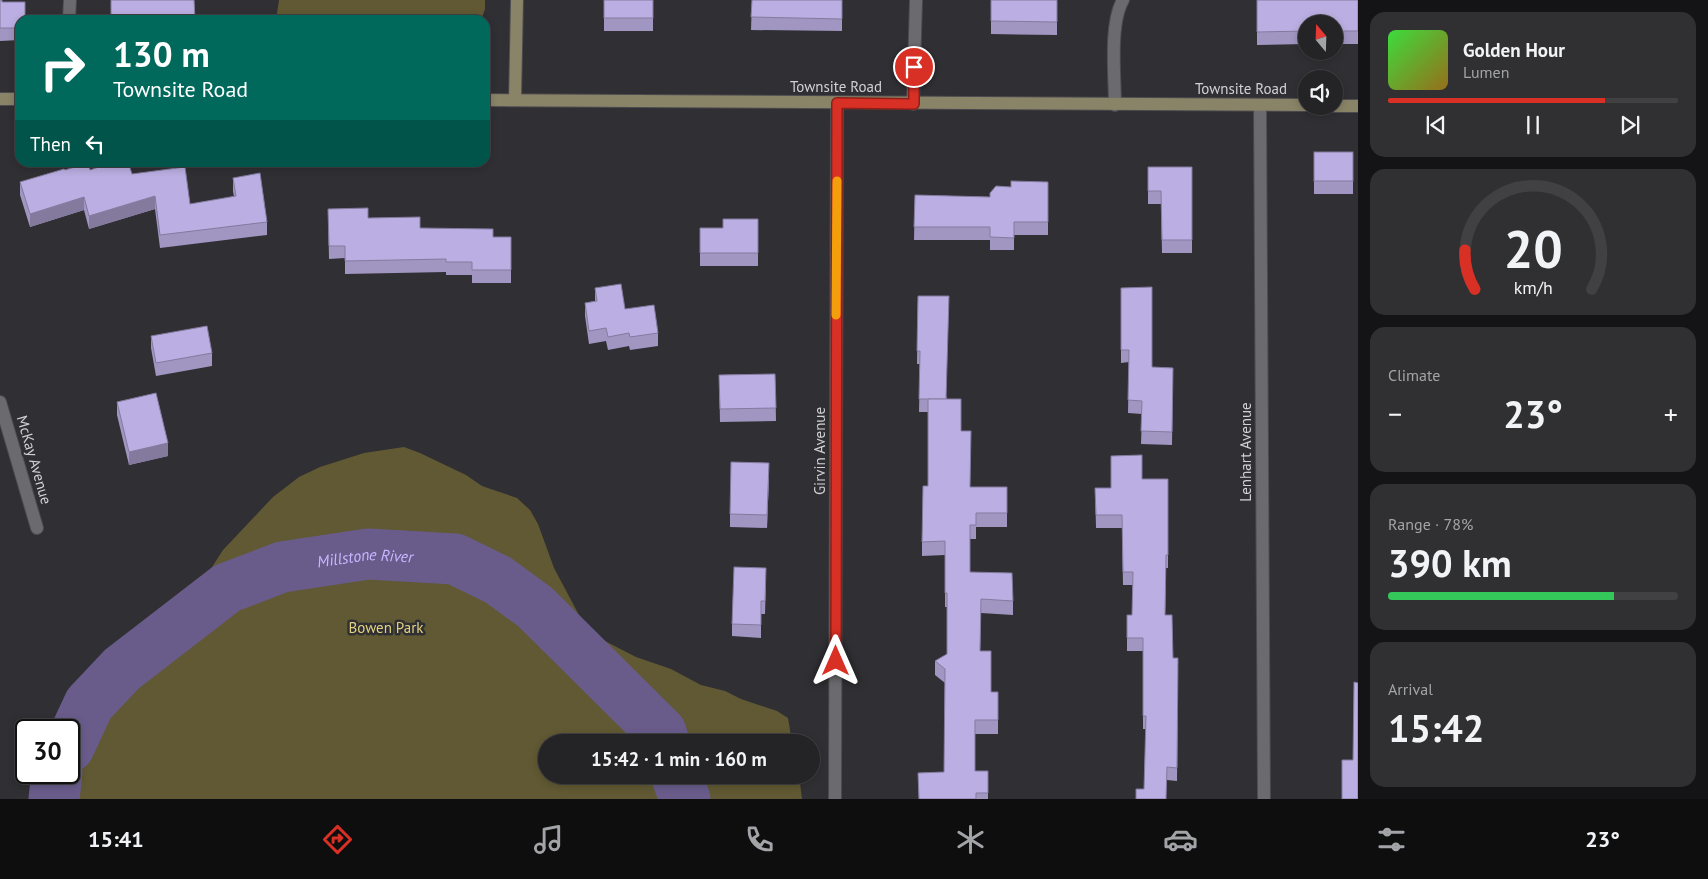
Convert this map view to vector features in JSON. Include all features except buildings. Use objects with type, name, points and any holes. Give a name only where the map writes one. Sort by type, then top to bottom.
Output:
[{"type":"street","points":[[69,15],[70,0]]},
{"type":"street","points":[[515,100],[517,0]]},
{"type":"street","points":[[914,104],[916,0]]},
{"type":"street","points":[[1115,105],[1115,36],[1117,17],[1123,0]]},
{"type":"street","points":[[0,99],[15,99]]},
{"type":"street","name":"Townsite Road","points":[[490,100],[1298,106]]},
{"type":"street","name":"Girvin Avenue","points":[[835,799],[837,103]]},
{"type":"street","name":"Lenhart Avenue","points":[[1260,105],[1264,799]]},
{"type":"street","points":[[1343,106],[1358,106]]},
{"type":"street","name":"McKay Avenue","points":[[0,402],[37,528]]},
{"type":"green space","points":[[279,0],[485,0],[483,15],[277,15]]},
{"type":"green space","name":"Bowen Park","points":[[404,447],[466,475],[482,486],[517,498],[530,510],[538,524],[554,568],[580,617],[593,633],[636,657],[671,669],[701,685],[725,691],[741,699],[777,711],[788,718],[791,734],[538,734],[538,784],[800,784],[802,799],[40,799],[50,784],[80,784],[80,732],[94,708],[107,690],[169,626],[203,581],[223,550],[273,497],[299,477],[320,467],[364,453]]},
{"type":"waterway","name":"Millstone River","points":[[80,723],[89,704],[122,669],[227,588],[282,567],[368,554],[455,559],[498,580],[535,607],[662,734]]},
{"type":"waterway","name":"Millstone River","points":[[54,799],[56,784]]},
{"type":"waterway","name":"Millstone River","points":[[679,784],[685,799]]},
{"type":"slow traffic","points":[[836,315],[837,181]]},
{"type":"route","points":[[836,661],[837,103],[914,104],[914,67]]}]
